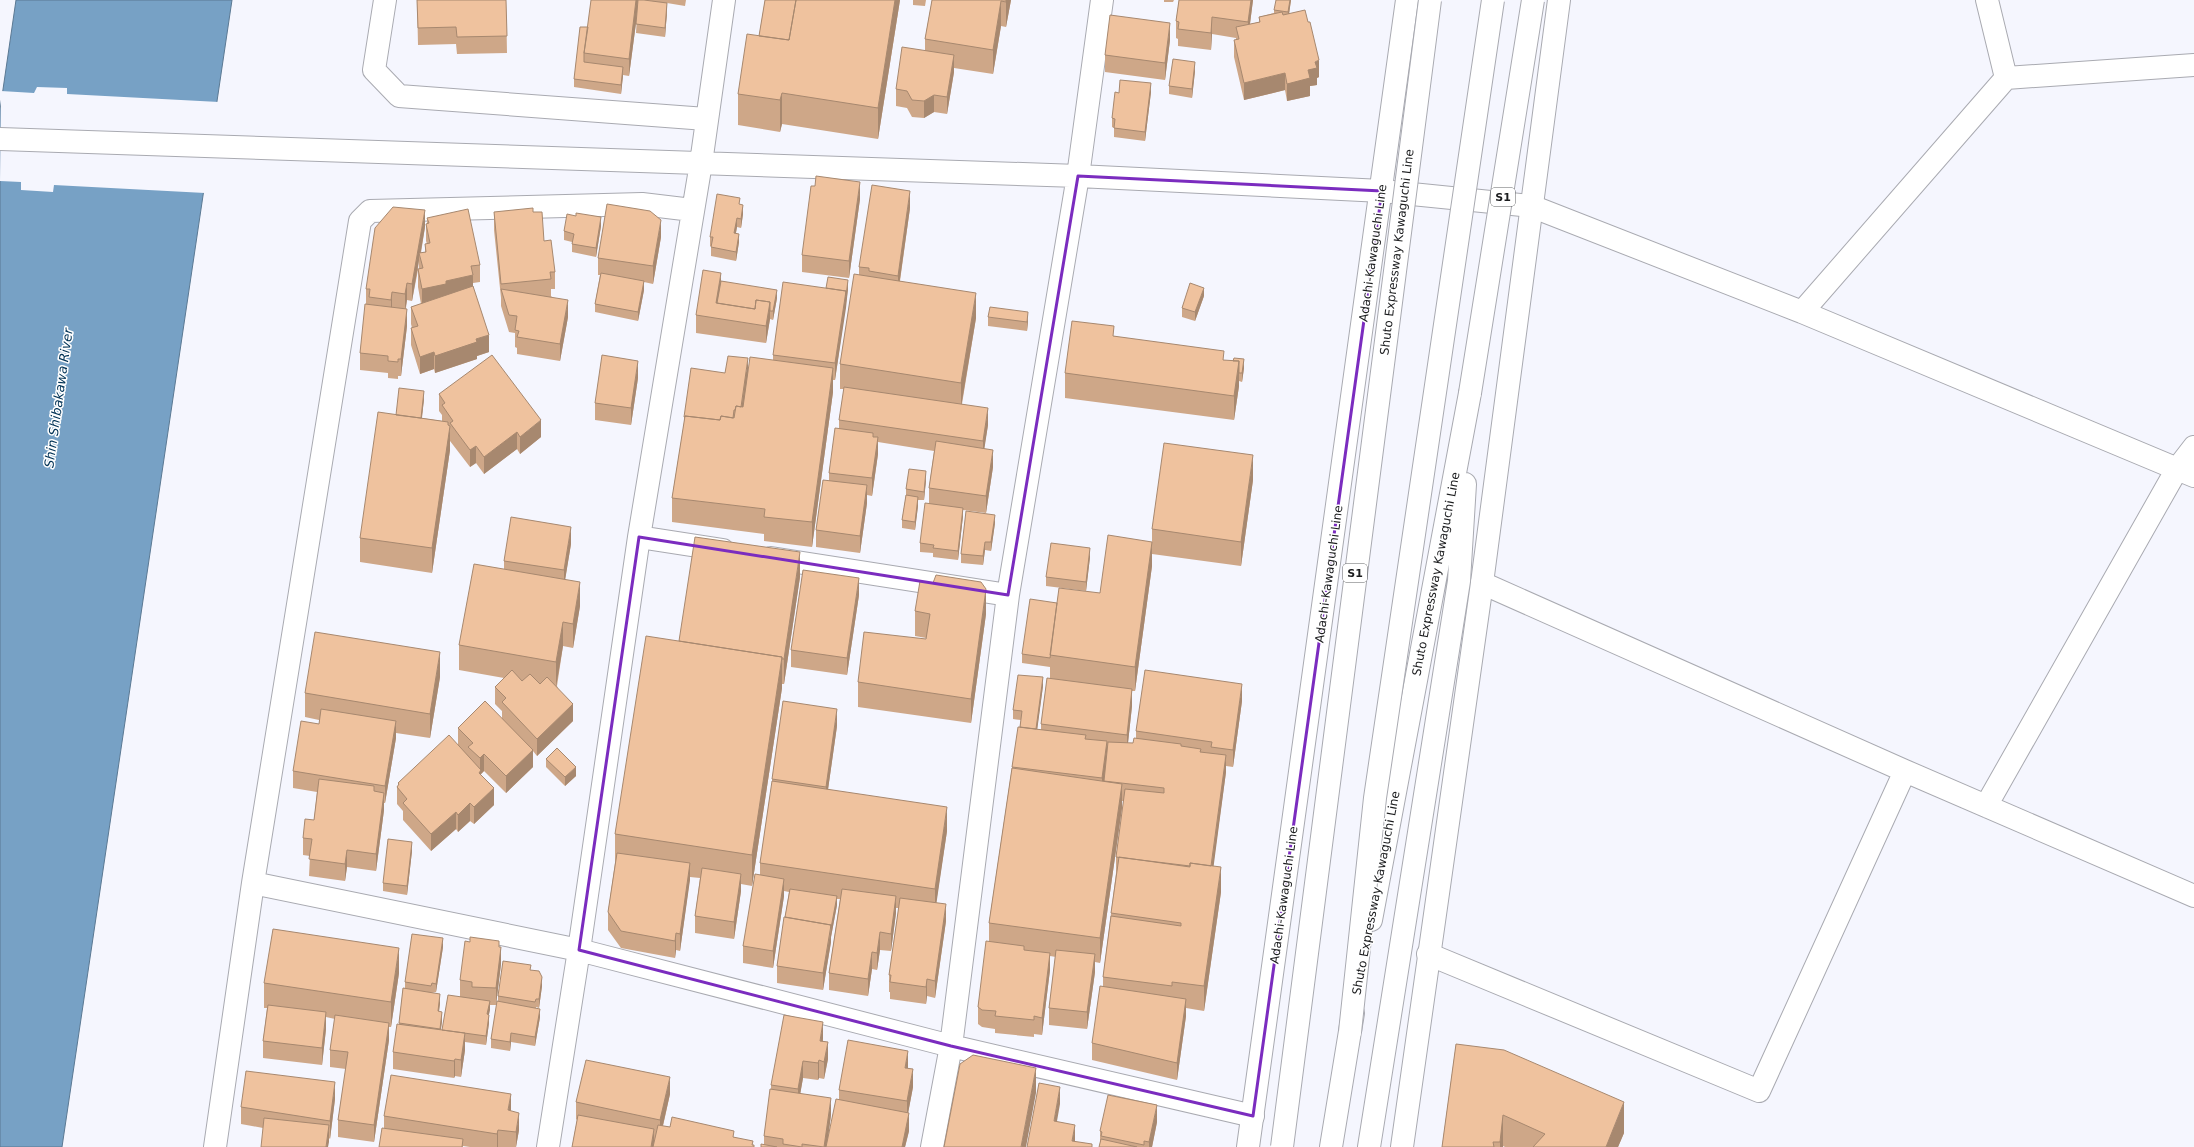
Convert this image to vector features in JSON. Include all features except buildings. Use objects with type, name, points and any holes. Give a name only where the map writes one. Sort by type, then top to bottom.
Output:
[{"type":"main road","points":[[385,0],[374,70],[398,96],[706,119]]},
{"type":"main road","points":[[548,1147],[579,950],[639,537],[701,163],[724,0]]},
{"type":"main road","points":[[932,1147],[951,1046],[1008,595],[1078,176],[1102,0]]},
{"type":"main road","name":"Adachi-Kawaguchi Line","points":[[1248,1147],[1382,191],[1407,0]]},
{"type":"main road","name":"Shuto Expressway Kawaguchi Line","points":[[1282,1147],[1430,0]]},
{"type":"main road","points":[[1350,1032],[1375,798],[1493,0]]},
{"type":"main road","name":"Shuto Expressway Kawaguchi Line","points":[[1331,1147],[1350,1032],[1470,393],[1533,0]]},
{"type":"main road","points":[[1402,1147],[1428,954],[1482,583],[1559,0]]},
{"type":"main road","points":[[1987,0],[2006,78]]},
{"type":"main road","points":[[1802,312],[2006,78],[2194,65]]},
{"type":"main road","points":[[0,139],[1078,176],[1382,191],[1531,206],[1802,312],[2185,472]]},
{"type":"main road","points":[[215,1147],[253,882],[360,221],[370,211],[642,204],[692,210]]},
{"type":"main road","name":"S1","points":[[1369,1147],[1459,581],[1470,393]]},
{"type":"main road","points":[[1986,806],[2185,472],[2194,446]]},
{"type":"main road","points":[[639,537],[1008,595]]},
{"type":"main road","points":[[1482,583],[1905,771],[2194,896]]},
{"type":"main road","points":[[1428,954],[1760,1091],[1905,771]]},
{"type":"main road","points":[[253,882],[579,950],[951,1046],[1253,1116]]},
{"type":"highlighted area","points":[[1078,176],[1382,191],[1253,1116],[951,1046],[579,950],[639,537],[1008,595]]},
{"type":"water","name":"Shin Shibakawa River","points":[[16,0],[232,0],[62,1147],[0,1147],[0,110]]},
{"type":"pier","points":[[37,87],[67,88],[67,94],[219,102],[205,193],[54,185],[53,192],[21,190],[21,182],[0,181],[1,91],[34,93]]}]
